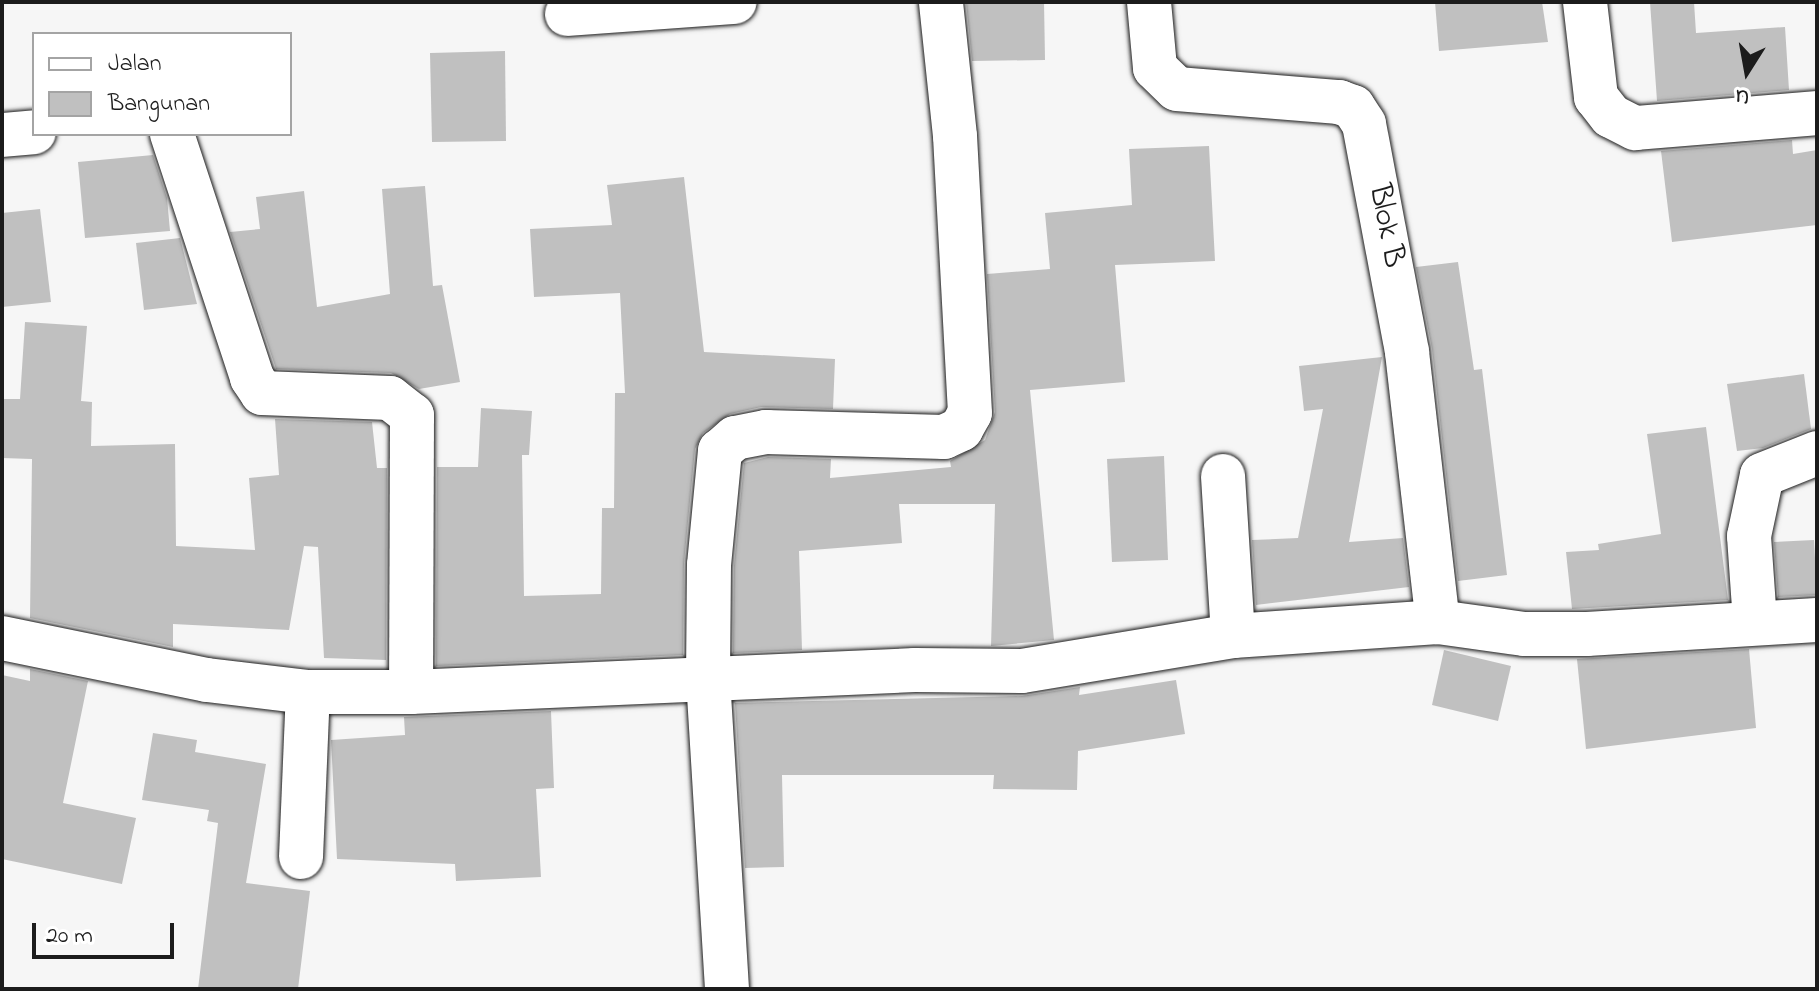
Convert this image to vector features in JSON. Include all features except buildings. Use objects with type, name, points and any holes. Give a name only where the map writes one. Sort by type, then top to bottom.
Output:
[{"type":"street","points":[[567,14],[735,2]]},
{"type":"street","points":[[727,989],[708,678],[709,565],[720,451],[726,442],[766,432],[944,437],[961,429],[970,413],[955,136],[941,2]]},
{"type":"street","name":"Blok B","points":[[1149,2],[1155,68],[1177,89],[1339,102],[1353,107],[1364,124],[1407,352],[1438,622]]},
{"type":"street","points":[[1585,2],[1596,97],[1611,116],[1635,128],[1817,113]]},
{"type":"street","points":[[2,135],[32,132]]},
{"type":"street","points":[[173,136],[252,378],[262,393],[390,398],[412,415],[411,692]]},
{"type":"street","points":[[1755,622],[1749,536],[1762,475],[1817,453]]},
{"type":"street","points":[[1223,476],[1233,636]]},
{"type":"street","points":[[2,638],[207,680],[308,692],[411,692],[708,678],[1022,671],[1233,636],[1438,622],[1524,634],[1572,634],[1817,620]]},
{"type":"street","points":[[301,857],[308,692]]}]
